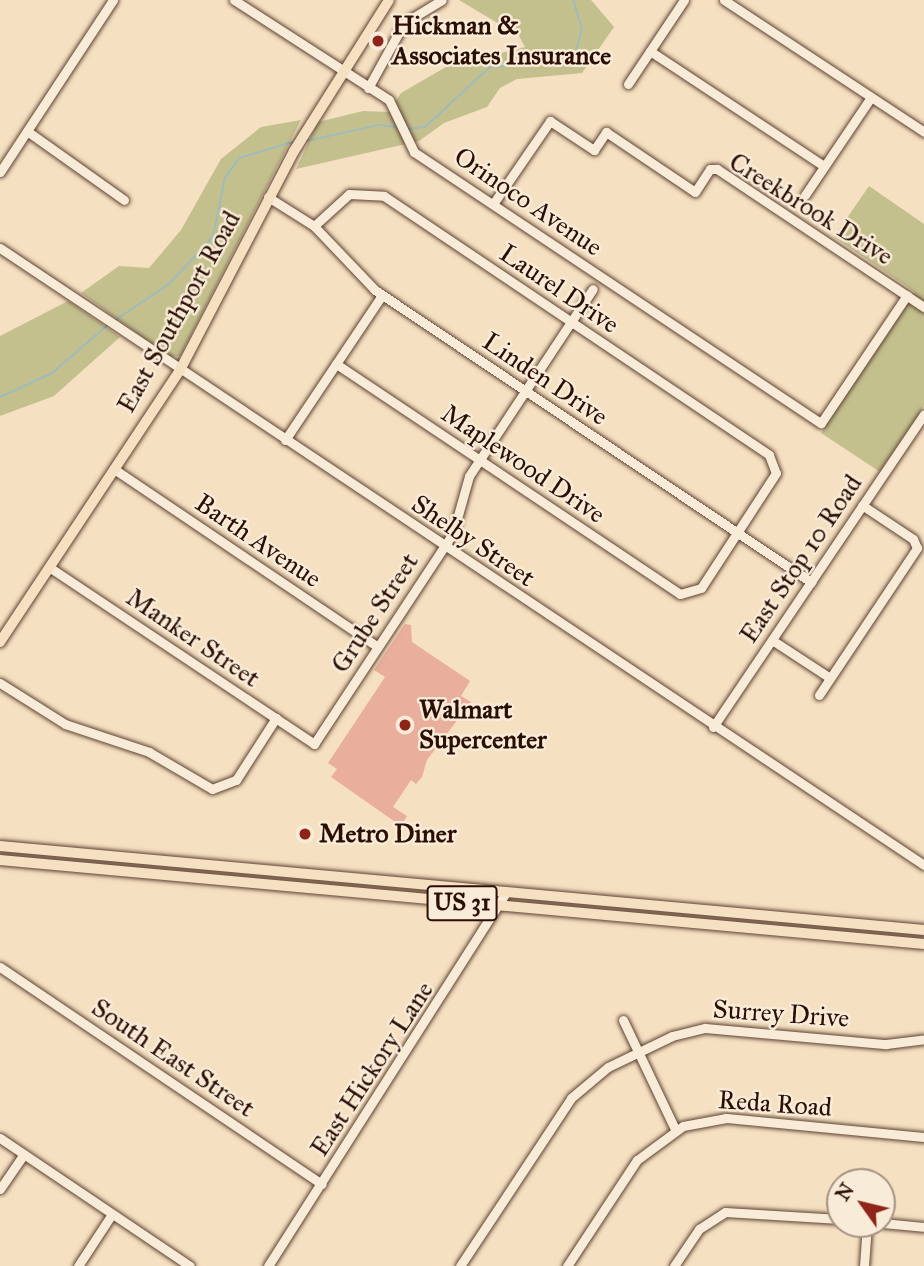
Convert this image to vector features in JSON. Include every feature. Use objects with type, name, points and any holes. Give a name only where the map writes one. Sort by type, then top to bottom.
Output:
[{"type":"main road","name":"East Southport Road","points":[[0,642],[180,370],[268,197],[341,73],[389,0]]},
{"type":"main road","name":"US 31","points":[[0,846],[924,930]]},
{"type":"main road","name":"US 31","points":[[0,860],[924,944]]},
{"type":"street","points":[[0,172],[113,0]]},
{"type":"street","name":"Orinoco Avenue","points":[[234,0],[249,4],[341,73],[389,100],[397,113],[402,135],[414,152],[821,423],[906,295]]},
{"type":"street","points":[[368,88],[404,23],[442,0]]},
{"type":"street","points":[[628,84],[684,0]]},
{"type":"street","points":[[724,0],[924,132]]},
{"type":"street","points":[[650,51],[824,166]]},
{"type":"street","points":[[806,195],[871,97]]},
{"type":"street","name":"Creekbrook Drive","points":[[493,204],[550,121],[594,150],[606,132],[695,192],[710,170],[717,169],[924,307]]},
{"type":"street","points":[[27,131],[124,200]]},
{"type":"street","name":"Laurel Drive","points":[[314,226],[349,194],[382,195],[769,455],[776,467],[737,533]]},
{"type":"street","name":"Linden Drive","points":[[268,197],[314,226],[382,295],[811,582]]},
{"type":"street","name":"Shelby Street","points":[[0,248],[443,547],[924,865]]},
{"type":"street","name":"Grube Street","points":[[314,744],[457,526],[465,484],[593,289]]},
{"type":"street","points":[[285,440],[382,295]]},
{"type":"street","name":"Maplewood Drive","points":[[336,364],[677,592],[689,594],[701,588],[737,533]]},
{"type":"street","name":"East Stop 10 Road","points":[[713,727],[924,414]]},
{"type":"street","name":"Barth Avenue","points":[[114,469],[378,648]]},
{"type":"street","points":[[819,695],[916,548],[913,540],[862,505]]},
{"type":"street","name":"Manker Street","points":[[50,567],[314,744]]},
{"type":"street","points":[[772,640],[830,678]]},
{"type":"street","points":[[0,683],[65,724],[140,747],[212,789],[236,780],[276,718]]},
{"type":"street","name":"East Hickory Lane","points":[[268,1266],[501,907],[506,892]]},
{"type":"street","name":"South East Street","points":[[0,967],[322,1184]]},
{"type":"street","points":[[623,1020],[676,1129]]},
{"type":"street","name":"Surrey Drive","points":[[460,1266],[574,1094],[597,1073],[639,1052],[677,1034],[708,1028],[886,1044],[924,1039]]},
{"type":"street","name":"Reda Road","points":[[567,1266],[637,1160],[676,1129],[726,1118],[924,1138]]},
{"type":"street","points":[[0,1138],[190,1266]]},
{"type":"street","points":[[0,1189],[24,1154]]},
{"type":"street","points":[[674,1266],[705,1223],[725,1212],[826,1218]]},
{"type":"street","points":[[78,1266],[112,1214]]},
{"type":"street","points":[[896,1224],[924,1227]]},
{"type":"street","points":[[864,1266],[866,1238]]},
{"type":"shaded area","points":[[459,0],[591,0],[614,27],[582,73],[517,79],[500,88],[487,107],[444,123],[419,141],[296,169],[318,122],[363,111],[389,112],[401,93],[446,67],[525,47],[519,36]]},
{"type":"shaded area","points":[[301,120],[180,356],[171,357],[81,293],[119,266],[149,268],[181,230],[221,159],[261,127]]},
{"type":"shaded area","points":[[869,186],[924,224],[924,406],[880,472],[821,433],[915,292],[834,237]]},
{"type":"shaded area","points":[[68,301],[120,337],[54,396],[0,416],[0,336]]},
{"type":"building","name":"Walmart Supercenter","points":[[405,624],[411,625],[412,642],[470,681],[461,696],[471,702],[427,760],[422,777],[416,784],[411,780],[393,807],[407,816],[401,826],[331,777],[337,769],[328,763],[385,677],[374,670]]},
{"type":"waterway","points":[[407,129],[425,127],[490,67],[552,63],[575,55],[582,29],[573,0]]},
{"type":"waterway","points":[[306,141],[379,125],[398,127]]},
{"type":"waterway","points":[[114,321],[169,284],[213,237],[225,178],[239,158],[293,142]]},
{"type":"waterway","points":[[0,397],[52,373],[109,324]]},
{"type":"place","name":"Hickman & Associates Insurance","points":[[378,41]]},
{"type":"place","name":"Walmart Supercenter","points":[[405,725]]},
{"type":"place","name":"Metro Diner","points":[[305,834]]}]
